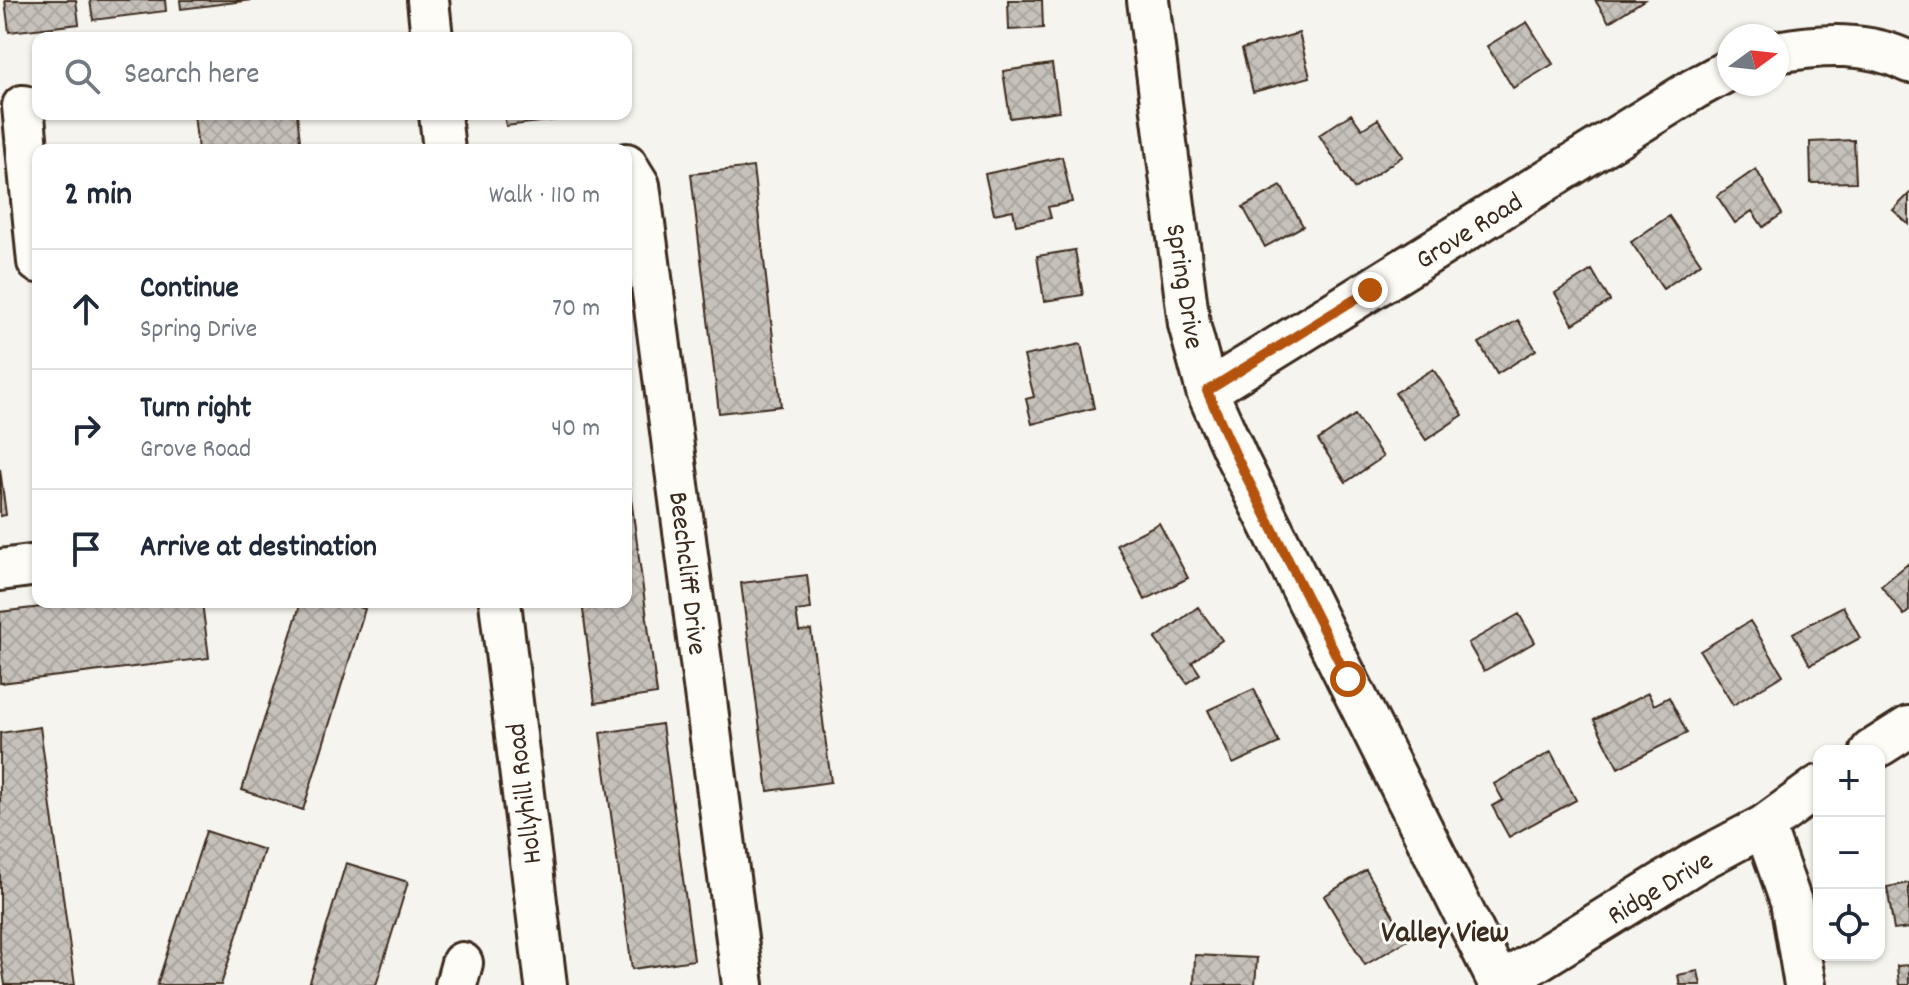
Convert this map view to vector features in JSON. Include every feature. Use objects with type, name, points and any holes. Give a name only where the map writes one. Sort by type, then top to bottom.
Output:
[{"type":"street","points":[[428,0],[431,32]]},
{"type":"street","name":"Spring Drive","points":[[1148,0],[1189,324],[1207,391],[1237,458],[1499,985]]},
{"type":"street","points":[[1789,50],[1812,46],[1863,48],[1909,62]]},
{"type":"street","name":"Grove Road","points":[[1207,391],[1717,77]]},
{"type":"street","points":[[23,106],[32,200]]},
{"type":"street","points":[[441,120],[443,144]]},
{"type":"street","name":"Beechcliff Drive","points":[[632,174],[639,185],[743,985]]},
{"type":"street","points":[[0,570],[32,566]]},
{"type":"street","name":"Hollyhill Road","points":[[501,608],[546,985]]},
{"type":"street","points":[[1880,745],[1909,727]]},
{"type":"street","name":"Ridge Drive","points":[[1499,985],[1698,861],[1764,826],[1813,790]]},
{"type":"street","points":[[1764,826],[1791,902],[1805,985]]},
{"type":"building","points":[[5,0],[76,0],[79,24],[9,32]]},
{"type":"building","points":[[90,0],[165,0],[166,11],[93,20]]},
{"type":"building","points":[[180,0],[252,0],[181,9]]},
{"type":"building","points":[[1008,0],[1042,0],[1043,28],[1009,30]]},
{"type":"building","points":[[1595,0],[1644,0],[1609,22]]},
{"type":"building","points":[[1527,22],[1553,64],[1513,88],[1487,46]]},
{"type":"building","points":[[1299,33],[1310,77],[1253,92],[1242,49]]},
{"type":"building","points":[[1052,64],[1059,111],[1010,118],[1003,71]]},
{"type":"building","points":[[1351,114],[1362,129],[1378,119],[1403,156],[1354,189],[1319,135]]},
{"type":"building","points":[[195,120],[298,120],[300,144],[197,144]]},
{"type":"building","points":[[505,120],[556,120],[506,126]]},
{"type":"building","points":[[1854,140],[1856,182],[1811,183],[1810,142]]},
{"type":"building","points":[[1062,157],[1072,202],[1048,207],[1051,218],[1016,225],[1013,210],[994,214],[985,174]]},
{"type":"building","points":[[753,167],[781,406],[719,413],[691,174]]},
{"type":"building","points":[[1756,169],[1782,214],[1763,227],[1752,211],[1735,223],[1717,196]]},
{"type":"building","points":[[1281,186],[1303,226],[1265,247],[1243,207]]},
{"type":"building","points":[[1909,194],[1909,225],[1893,210]]},
{"type":"building","points":[[1669,216],[1701,263],[1663,289],[1631,242]]},
{"type":"building","points":[[1075,250],[1083,295],[1044,301],[1037,256]]},
{"type":"building","points":[[1592,270],[1610,301],[1573,324],[1555,293]]},
{"type":"building","points":[[1518,320],[1536,350],[1497,374],[1479,343]]},
{"type":"building","points":[[1081,344],[1094,408],[1032,424],[1026,399],[1034,397],[1024,356]]},
{"type":"building","points":[[1433,369],[1463,415],[1426,440],[1395,393]]},
{"type":"building","points":[[1355,415],[1383,457],[1346,482],[1318,440]]},
{"type":"building","points":[[0,469],[6,515],[0,516]]},
{"type":"building","points":[[632,505],[657,694],[595,703],[583,608],[632,608]]},
{"type":"building","points":[[1159,523],[1188,578],[1145,600],[1117,545]]},
{"type":"building","points":[[1909,563],[1909,611],[1904,615],[1881,586]]},
{"type":"building","points":[[807,575],[811,609],[796,611],[799,631],[811,630],[831,782],[768,791],[741,583]]},
{"type":"building","points":[[1843,606],[1860,638],[1810,665],[1793,633]]},
{"type":"building","points":[[1198,607],[1222,640],[1192,662],[1200,674],[1187,683],[1155,639]]},
{"type":"building","points":[[33,608],[203,608],[209,658],[0,683],[0,612]]},
{"type":"building","points":[[299,608],[365,609],[303,810],[242,790]]},
{"type":"building","points":[[1519,614],[1535,642],[1484,671],[1468,643]]},
{"type":"building","points":[[1750,621],[1783,675],[1733,705],[1700,651]]},
{"type":"building","points":[[1254,689],[1279,743],[1233,764],[1208,710]]},
{"type":"building","points":[[1648,693],[1654,705],[1669,697],[1687,733],[1618,768],[1594,720]]},
{"type":"building","points":[[662,724],[694,960],[632,969],[600,733]]},
{"type":"building","points":[[40,727],[75,985],[5,985],[0,951],[0,733]]},
{"type":"building","points":[[1551,752],[1576,800],[1509,837],[1492,806],[1503,800],[1494,784]]},
{"type":"building","points":[[206,831],[264,850],[221,985],[157,985]]},
{"type":"building","points":[[346,863],[408,882],[376,985],[309,985]]},
{"type":"building","points":[[1366,870],[1408,940],[1365,965],[1324,896]]},
{"type":"building","points":[[1909,883],[1909,928],[1894,930],[1887,887]]},
{"type":"building","points":[[1195,955],[1257,958],[1255,985],[1194,985]]},
{"type":"building","points":[[1909,965],[1909,985],[1899,985],[1897,966]]},
{"type":"building","points":[[1698,971],[1701,985],[1680,985],[1678,975]]},
{"type":"district","name":"Valley View","points":[[1445,931]]},
{"type":"route","points":[[1348,679],[1237,458],[1207,391],[1370,290]]}]
